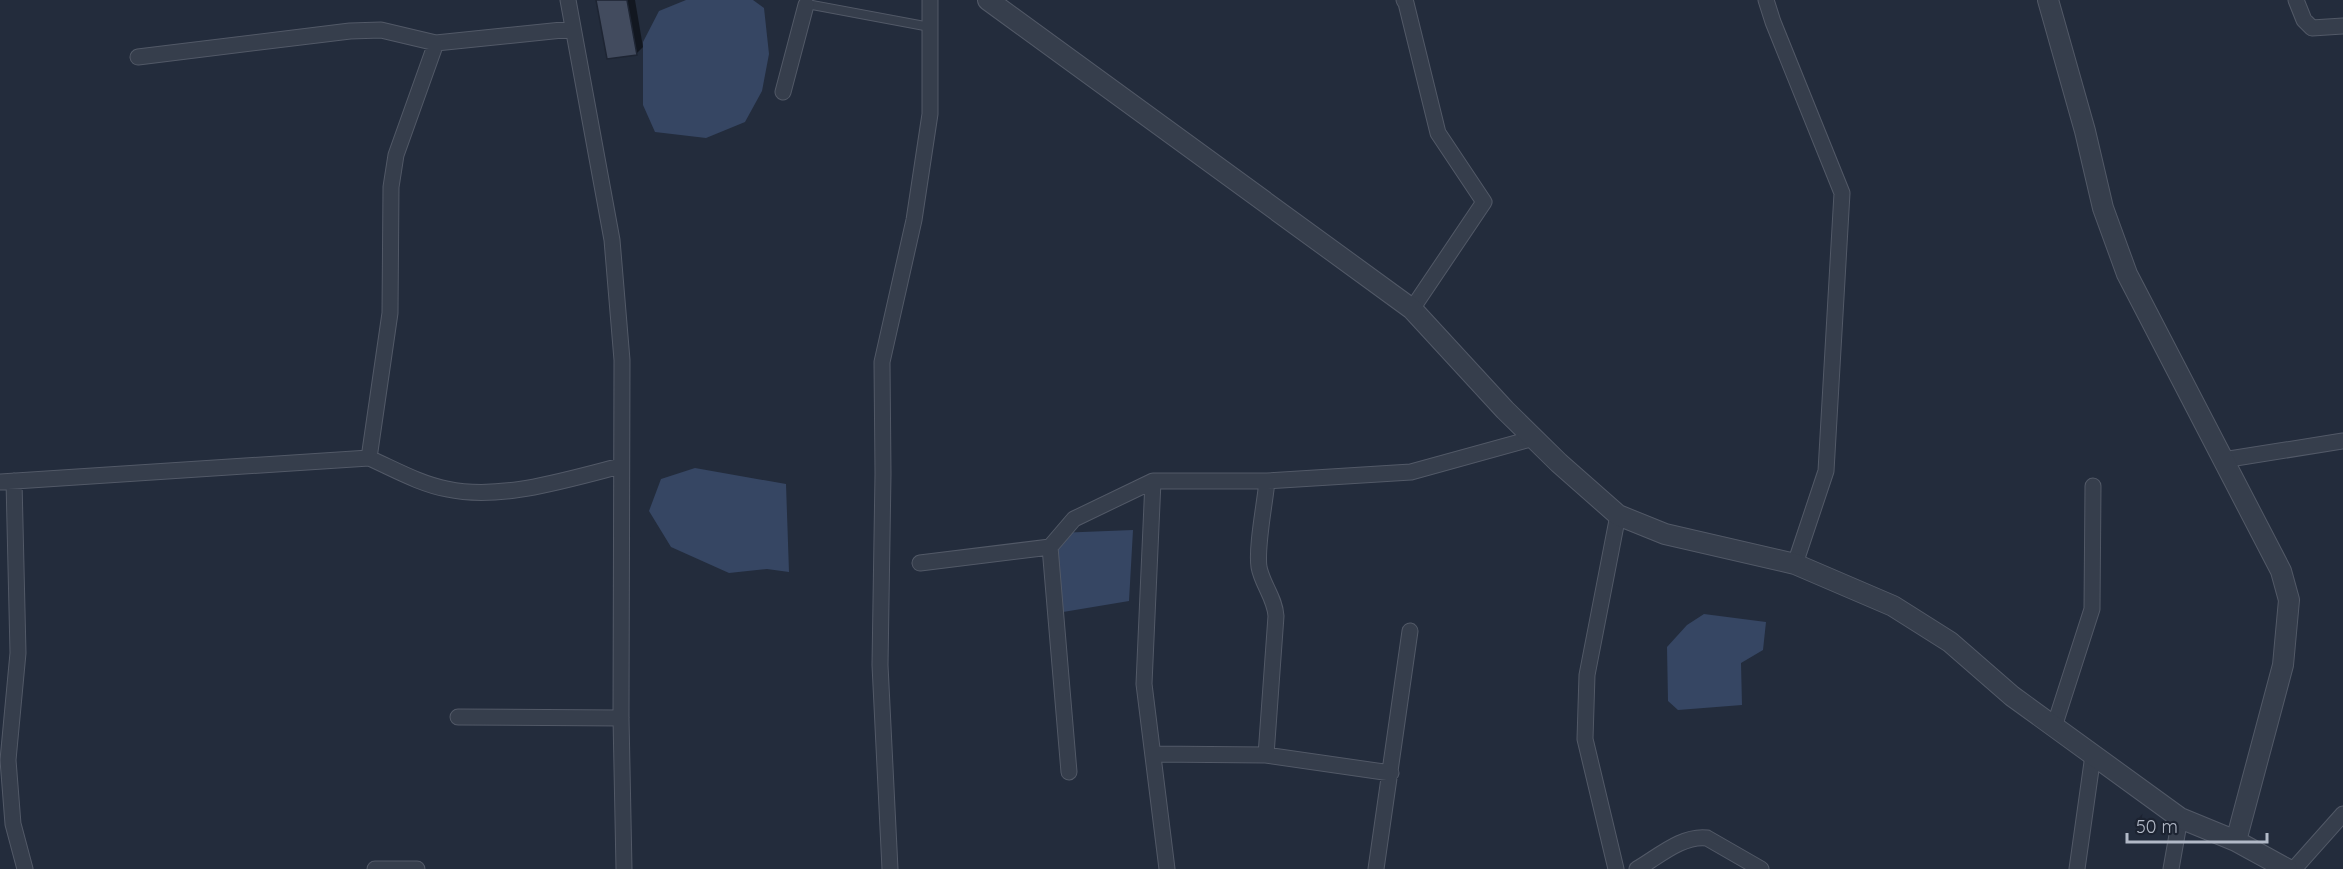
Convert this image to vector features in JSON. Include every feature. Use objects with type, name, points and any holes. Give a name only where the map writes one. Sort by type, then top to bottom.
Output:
[{"type":"street","points":[[568,0],[612,240],[622,360],[621,718],[624,869]]},
{"type":"street","points":[[890,869],[880,665],[882,362],[914,220],[930,114],[930,0]]},
{"type":"street","points":[[988,0],[1412,309],[1505,410],[1618,515],[1665,534],[1795,564],[1893,606],[1950,642],[2012,696],[2180,818],[2236,841],[2287,869]]},
{"type":"street","points":[[1404,0],[1438,133],[1484,202],[1412,309]]},
{"type":"street","points":[[1766,0],[1842,193],[1826,471],[1795,564]]},
{"type":"street","points":[[2048,0],[2085,131],[2103,208],[2127,274],[2281,571],[2289,600],[2283,664],[2236,841]]},
{"type":"street","points":[[2296,0],[2304,20],[2312,28],[2343,26]]},
{"type":"street","points":[[783,92],[807,3]]},
{"type":"street","points":[[138,57],[351,31],[381,30],[436,43],[572,29]]},
{"type":"street","points":[[369,458],[390,313],[391,187],[396,155],[436,43]]},
{"type":"street","points":[[920,563],[1050,547],[1074,519],[1153,481],[1267,481],[1411,472],[1534,438]]},
{"type":"street","points":[[2223,460],[2343,441]]},
{"type":"street","points":[[25,869],[13,824],[9,793],[8,760],[18,653],[7,482],[369,458],[447,489],[474,491],[511,490],[542,485],[621,466]]},
{"type":"street","points":[[1153,481],[1144,684],[1167,869]]},
{"type":"street","points":[[1266,755],[1276,616],[1274,601],[1261,575],[1258,559],[1267,481]]},
{"type":"street","points":[[2054,727],[2092,609],[2093,486]]},
{"type":"street","points":[[1616,869],[1586,739],[1587,675],[1618,515]]},
{"type":"street","points":[[1050,547],[1069,772]]},
{"type":"street","points":[[1376,869],[1410,631]]},
{"type":"street","points":[[458,717],[621,718]]},
{"type":"street","points":[[1153,754],[1266,755],[1391,773]]},
{"type":"street","points":[[2077,869],[2093,755]]},
{"type":"street","points":[[2294,869],[2343,814]]},
{"type":"street","points":[[2171,869],[2180,818]]},
{"type":"street","points":[[1637,869],[1688,839],[1698,837],[1707,838],[1761,869]]},
{"type":"street","points":[[375,869],[417,869]]},
{"type":"lane","points":[[807,3],[930,27]]},
{"type":"water","points":[[686,0],[753,0],[764,8],[769,54],[762,91],[745,122],[706,138],[655,132],[643,105],[643,42],[659,11]]},
{"type":"water","points":[[695,468],[786,484],[789,572],[767,569],[729,573],[671,547],[649,511],[661,479]]},
{"type":"water","points":[[1133,530],[1129,601],[1051,614],[1057,533]]},
{"type":"water","points":[[1704,614],[1766,622],[1763,650],[1741,663],[1742,705],[1678,710],[1668,701],[1667,647],[1687,625]]},
{"type":"building","points":[[596,0],[627,0],[637,55],[607,59]]}]
